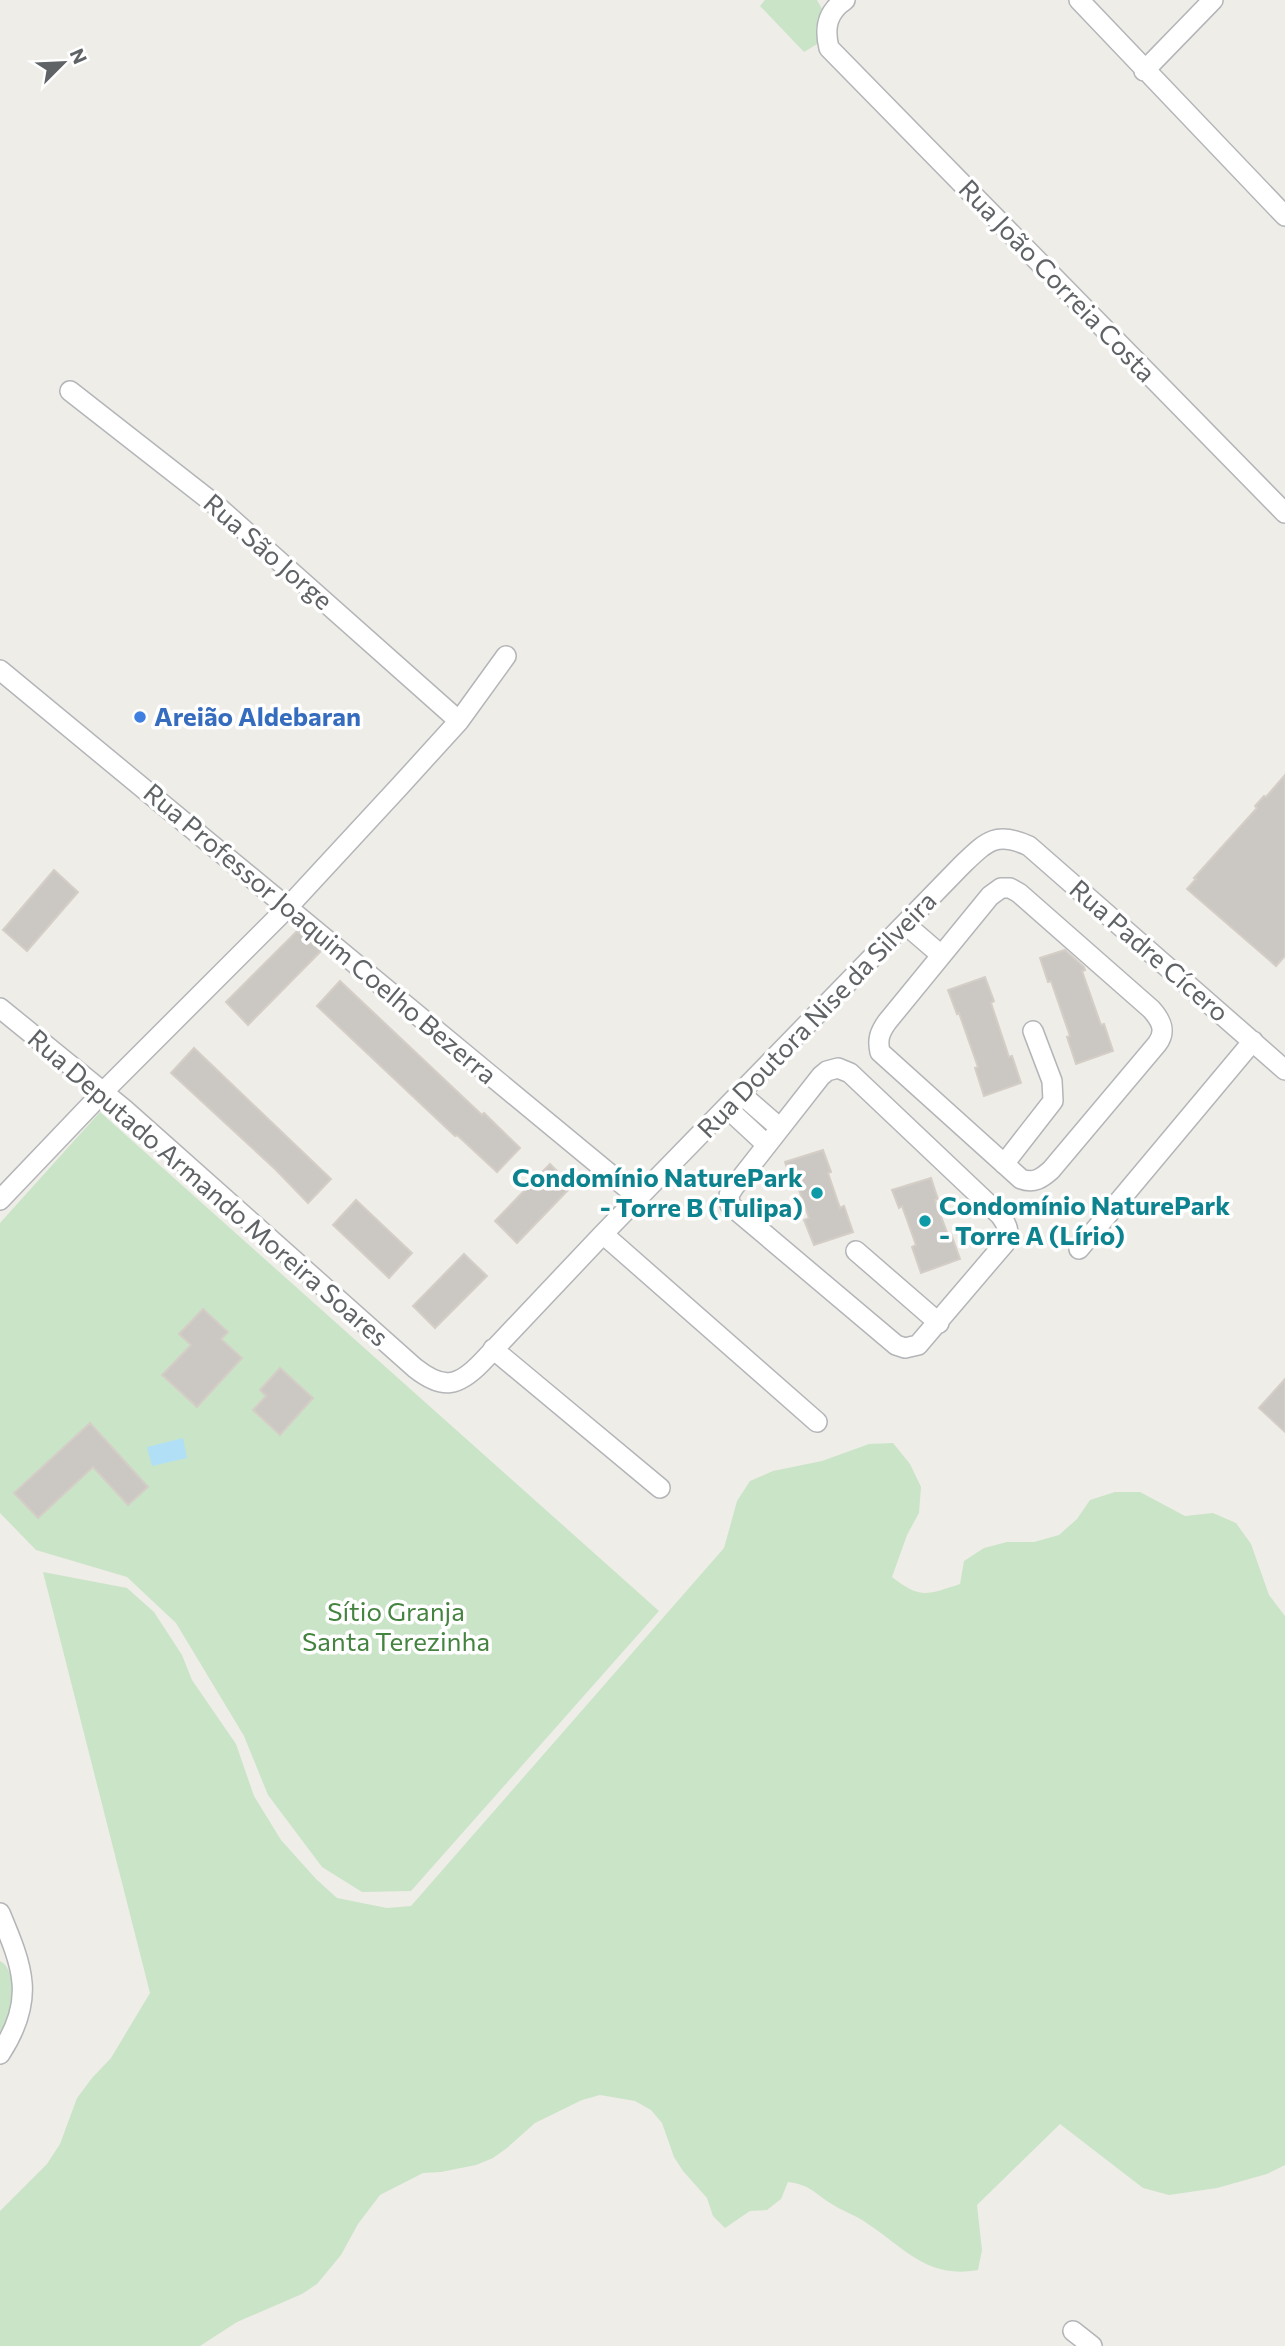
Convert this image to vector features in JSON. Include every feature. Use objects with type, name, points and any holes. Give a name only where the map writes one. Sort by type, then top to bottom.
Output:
[{"type":"street","name":"Rua João Correia Costa","points":[[845,0],[837,5],[828,19],[826,28],[829,48],[1285,512]]},
{"type":"street","points":[[1079,0],[1285,216]]},
{"type":"street","points":[[1144,71],[1213,0]]},
{"type":"street","name":"Rua São Jorge","points":[[69,391],[217,506],[459,721]]},
{"type":"street","points":[[0,1200],[104,1091],[288,907],[459,721],[506,656]]},
{"type":"street","name":"Rua Professor Joaquim Coelho Bezerra","points":[[0,670],[639,1198]]},
{"type":"street","name":"Rua Doutora Nise da Silveira","points":[[415,1368],[432,1381],[452,1382],[468,1377],[603,1234],[978,850],[994,840],[1010,838]]},
{"type":"street","name":"Rua Padre Cícero","points":[[1010,838],[1029,846],[1285,1070]]},
{"type":"street","points":[[1001,888],[1010,888],[1151,1009],[1159,1018],[1163,1037],[1043,1177],[1028,1182],[1004,1164],[880,1052],[878,1043],[880,1032],[990,896],[1001,888]]},
{"type":"street","points":[[905,924],[941,955]]},
{"type":"street","name":"Rua Deputado Armando Moreira Soares","points":[[0,1008],[104,1091],[415,1368]]},
{"type":"street","points":[[1004,1164],[1054,1101],[1052,1081],[1033,1031]]},
{"type":"street","points":[[1079,1249],[1253,1041]]},
{"type":"street","points":[[838,1068],[850,1073],[1000,1215],[1007,1225],[1009,1234],[1005,1244],[918,1345],[905,1348],[897,1345],[730,1205],[729,1195],[780,1128],[827,1071],[838,1068]]},
{"type":"street","points":[[741,1094],[780,1128]]},
{"type":"street","points":[[727,1108],[767,1144]]},
{"type":"street","points":[[603,1234],[817,1422]]},
{"type":"street","points":[[856,1251],[939,1323]]},
{"type":"street","points":[[493,1349],[660,1488]]},
{"type":"street","points":[[0,1913],[19,1957],[23,1982],[18,2017],[0,2054]]},
{"type":"street","points":[[0,1952],[10,1958],[23,1982]]},
{"type":"street","points":[[1073,2331],[1092,2346]]},
{"type":"green space","points":[[765,0],[817,0],[825,14],[824,40],[804,52],[760,6]]},
{"type":"green space","name":"Sítio Granja Santa Terezinha","points":[[100,1112],[659,1611],[411,1891],[362,1892],[322,1867],[268,1795],[244,1736],[176,1623],[127,1577],[36,1550],[0,1513],[0,1223]]},
{"type":"green space","points":[[893,1443],[910,1464],[921,1487],[919,1513],[907,1535],[892,1577],[917,1592],[939,1591],[960,1584],[964,1561],[984,1548],[1007,1542],[1034,1542],[1059,1535],[1077,1519],[1090,1500],[1115,1492],[1140,1492],[1185,1516],[1213,1513],[1236,1523],[1251,1544],[1269,1595],[1285,1616],[1285,2165],[1267,2174],[1217,2188],[1169,2195],[1143,2188],[1060,2124],[977,2205],[982,2250],[978,2270],[960,2272],[931,2266],[918,2260],[863,2221],[795,2183],[788,2182],[781,2199],[767,2210],[750,2211],[725,2228],[713,2216],[707,2198],[674,2157],[662,2123],[651,2110],[635,2101],[600,2095],[582,2100],[535,2123],[493,2158],[476,2165],[423,2173],[380,2195],[358,2224],[341,2255],[317,2284],[302,2294],[237,2322],[200,2346],[0,2346],[0,2211],[47,2164],[60,2144],[77,2098],[111,2058],[150,1993],[43,1572],[127,1588],[154,1612],[182,1655],[192,1680],[236,1744],[254,1796],[281,1840],[337,1898],[387,1908],[411,1906],[724,1548],[737,1501],[750,1481],[773,1471],[822,1461],[869,1444]]},
{"type":"green space","points":[[0,1961],[10,1975],[12,1997],[0,2037]]},
{"type":"water","points":[[183,1438],[187,1458],[152,1466],[147,1447]]},
{"type":"building","points":[[1285,775],[1285,956],[1276,966],[1187,889],[1257,808],[1255,806]]},
{"type":"building","points":[[54,870],[78,892],[27,951],[3,930]]},
{"type":"building","points":[[297,931],[321,951],[248,1025],[226,1002]]},
{"type":"building","points":[[1065,950],[1084,967],[1085,970],[1082,971],[1113,1051],[1076,1064],[1067,1037],[1070,1036],[1040,958]]},
{"type":"building","points":[[985,977],[1009,1057],[1012,1056],[1021,1083],[984,1096],[975,1068],[978,1067],[948,990]]},
{"type":"building","points":[[340,981],[520,1148],[497,1172],[317,1006]]},
{"type":"building","points":[[194,1048],[331,1179],[308,1203],[171,1073]]},
{"type":"building","name":"Condomínio NaturePark - Torre B (Tulipa)","points":[[823,1150],[840,1208],[844,1206],[853,1232],[814,1245],[804,1220],[809,1218],[795,1179],[791,1180],[785,1162]]},
{"type":"building","points":[[550,1164],[572,1186],[517,1243],[495,1221]]},
{"type":"building","name":"Condomínio NaturePark - Torre A (Lírio)","points":[[931,1178],[938,1199],[935,1200],[960,1259],[921,1273],[912,1247],[916,1245],[902,1206],[899,1208],[892,1190]]},
{"type":"building","points":[[356,1200],[412,1253],[389,1278],[333,1225]]},
{"type":"building","points":[[464,1254],[487,1276],[435,1328],[413,1306]]},
{"type":"building","points":[[203,1309],[228,1332],[221,1339],[242,1358],[197,1407],[162,1375],[191,1345],[179,1334]]},
{"type":"building","points":[[280,1368],[313,1398],[280,1435],[253,1410],[266,1396],[260,1390]]},
{"type":"building","points":[[1285,1379],[1285,1432],[1259,1408]]},
{"type":"building","points":[[90,1423],[148,1487],[128,1505],[93,1467],[38,1518],[14,1493]]},
{"type":"place","name":"Areião Aldebaran","points":[[140,717]]},
{"type":"place","name":"Condomínio NaturePark - Torre B (Tulipa)","points":[[817,1193]]},
{"type":"place","name":"Condomínio NaturePark - Torre A (Lírio)","points":[[925,1221]]}]
